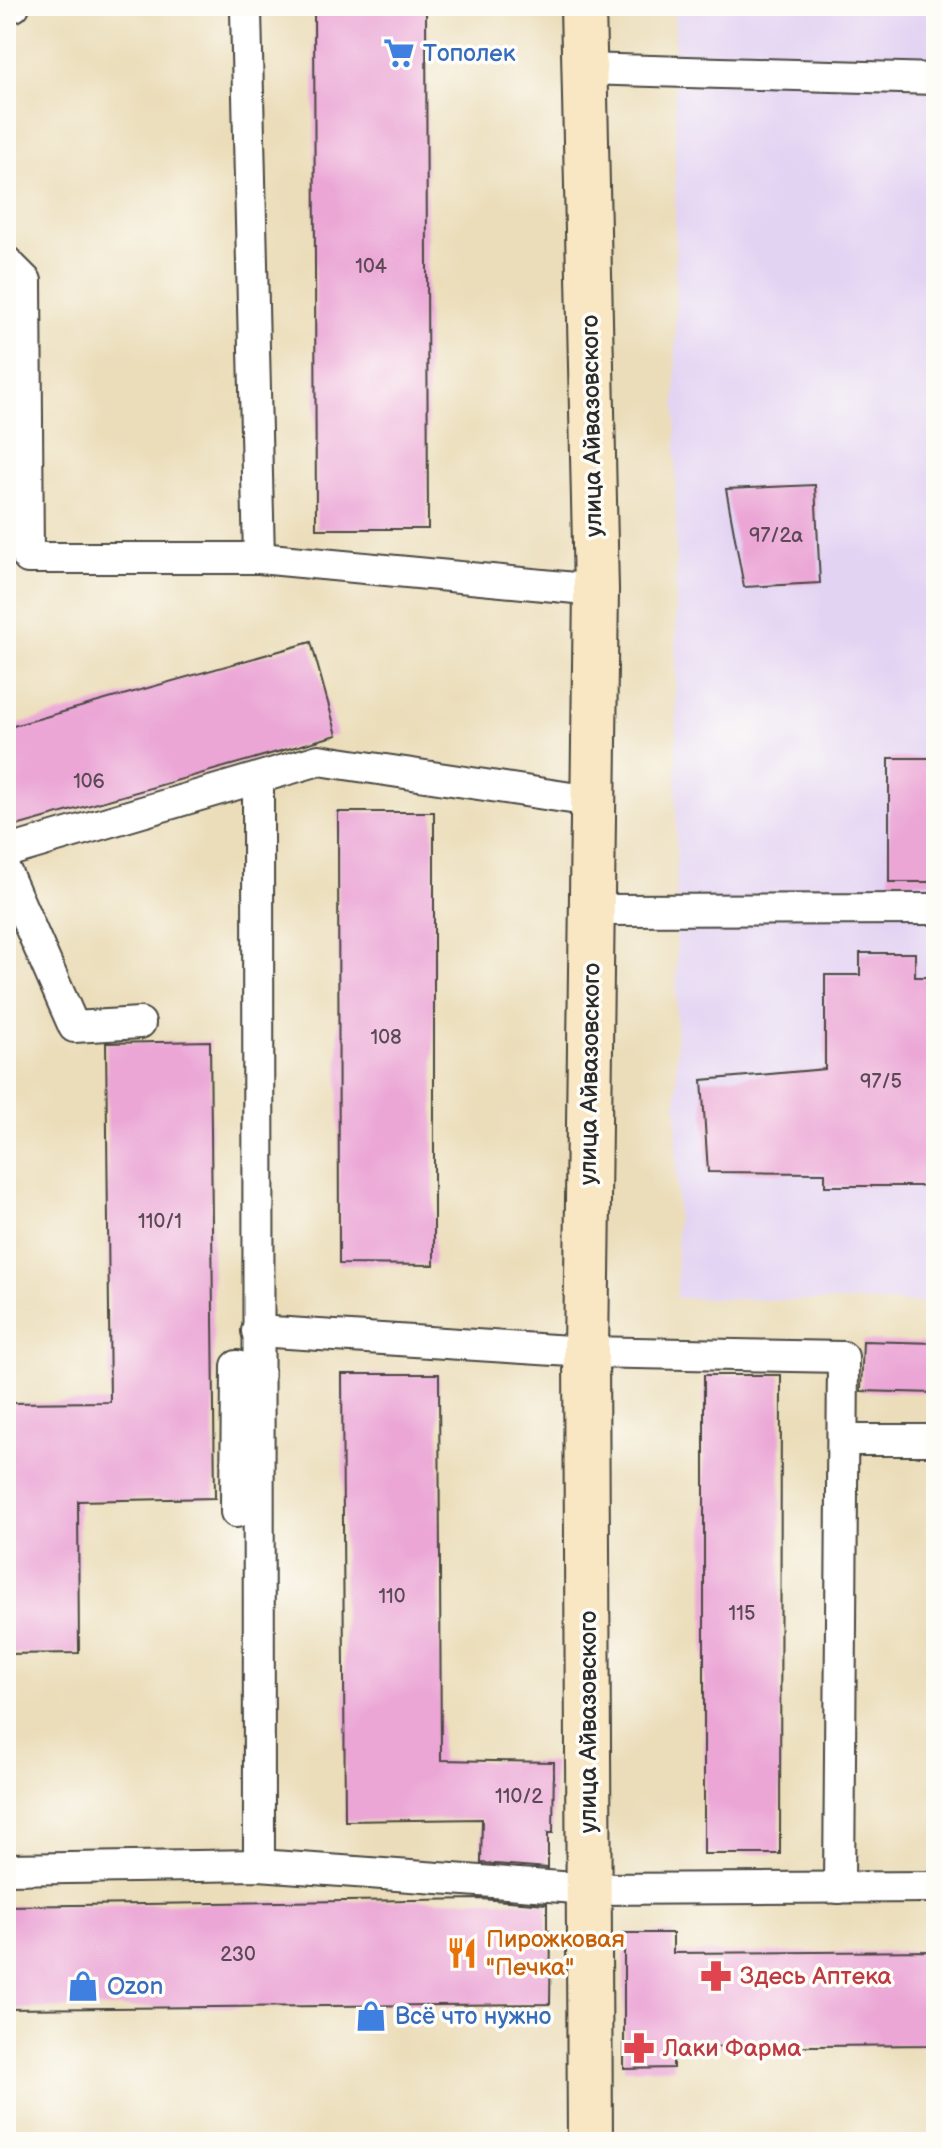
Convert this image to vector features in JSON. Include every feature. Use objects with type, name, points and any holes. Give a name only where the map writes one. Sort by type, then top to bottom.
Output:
[{"type":"street","name":"улица Айвазовского","points":[[583,6],[596,590],[586,1352],[590,2142]]},
{"type":"lane","points":[[6,8],[14,6]]},
{"type":"lane","points":[[246,11],[259,558]]},
{"type":"lane","points":[[583,69],[936,79]]},
{"type":"lane","points":[[6,261],[26,281],[28,558],[259,558],[596,590]]},
{"type":"lane","points":[[6,852],[319,760],[591,801]]},
{"type":"lane","points":[[258,780],[259,1865]]},
{"type":"lane","points":[[6,872],[74,1027],[140,1023]]},
{"type":"lane","points":[[593,910],[936,909]]},
{"type":"lane","points":[[236,1512],[238,1202]]},
{"type":"lane","points":[[257,1331],[586,1352],[843,1357],[845,1440],[839,1888]]},
{"type":"lane","points":[[845,1440],[936,1440]]},
{"type":"lane","points":[[6,1869],[259,1865],[589,1889],[936,1887]]},
{"type":"shaded area","points":[[675,6],[936,6],[936,1303],[677,1298]]},
{"type":"building","points":[[314,6],[426,6],[428,529],[316,529]]},
{"type":"building","points":[[815,485],[820,583],[744,587],[726,489]]},
{"type":"building","points":[[311,642],[337,735],[6,829],[6,728]]},
{"type":"building","points":[[889,758],[936,758],[936,882],[889,882]]},
{"type":"building","points":[[338,812],[434,812],[434,1265],[339,1264]]},
{"type":"building","points":[[860,953],[915,953],[915,977],[936,977],[936,1186],[825,1186],[825,1173],[708,1172],[702,1080],[825,1069],[825,975],[860,975]]},
{"type":"building","points":[[210,1041],[215,1498],[78,1501],[79,1653],[6,1654],[6,1403],[110,1402],[106,1043]]},
{"type":"building","points":[[863,1341],[936,1343],[936,1393],[861,1391]]},
{"type":"building","points":[[342,1374],[439,1374],[441,1760],[554,1762],[553,1833],[548,1833],[548,1868],[481,1863],[482,1819],[345,1821]]},
{"type":"building","points":[[704,1375],[781,1375],[780,1854],[704,1854]]},
{"type":"building","points":[[481,1899],[547,1904],[547,1931],[551,1931],[550,2004],[6,2009],[6,1906]]},
{"type":"building","points":[[624,1933],[673,1933],[673,1953],[936,1951],[936,2045],[673,2047],[673,2068],[624,2069]]},
{"type":"place","name":"Тополек","points":[[399,53]]},
{"type":"place","name":"Пирожковая \"Печка\"","points":[[462,1953]]},
{"type":"place","name":"Здесь Аптека","points":[[716,1976]]},
{"type":"place","name":"Ozon","points":[[83,1986]]},
{"type":"place","name":"Всё что нужно","points":[[371,2016]]},
{"type":"place","name":"Лаки Фарма","points":[[639,2048]]}]
